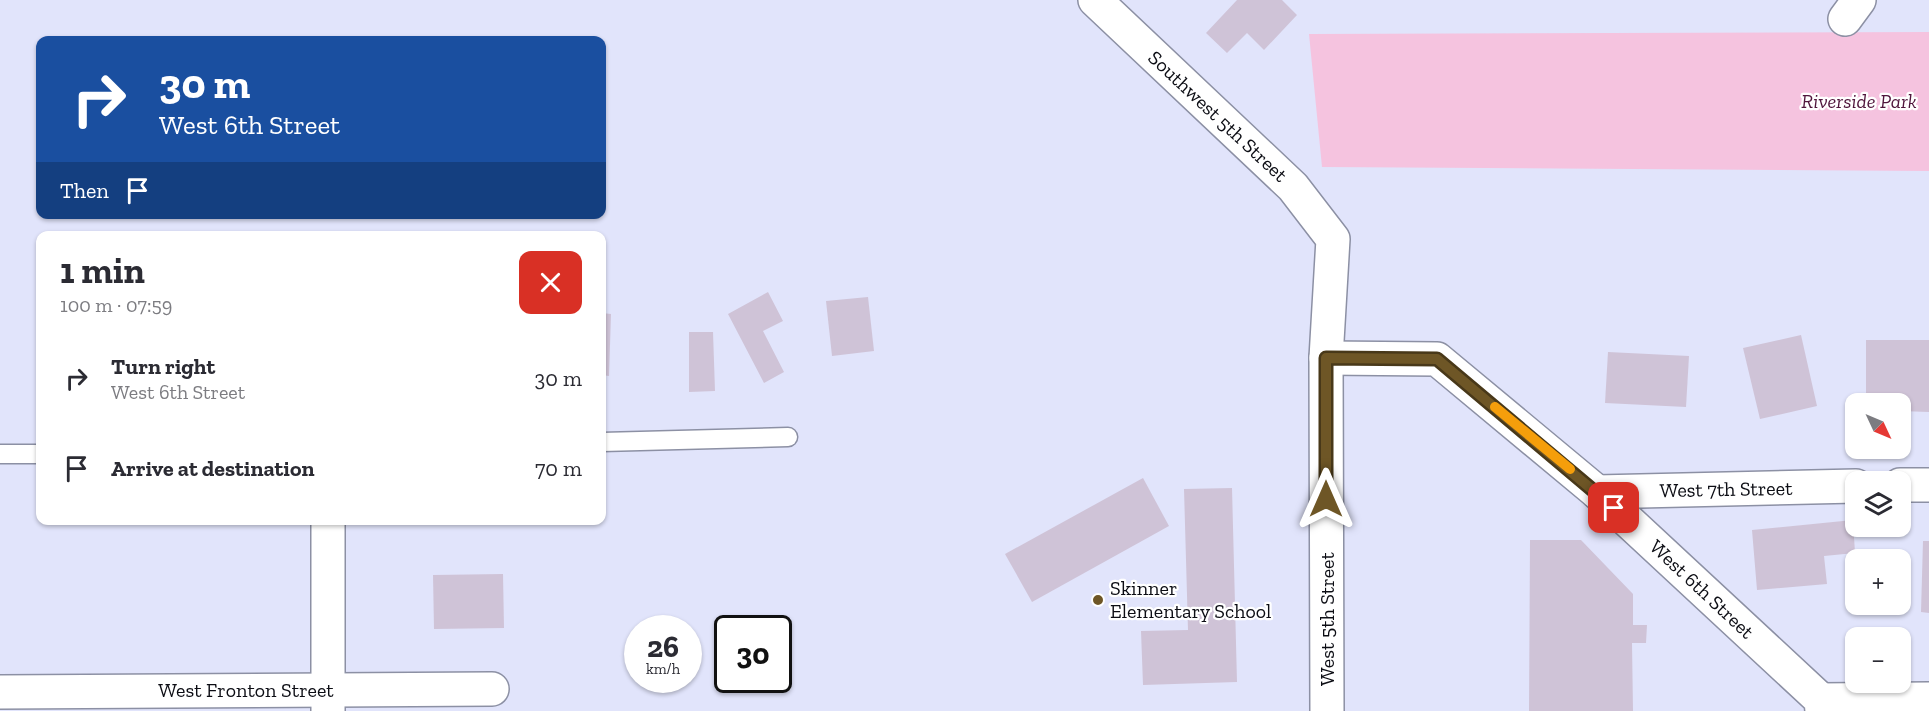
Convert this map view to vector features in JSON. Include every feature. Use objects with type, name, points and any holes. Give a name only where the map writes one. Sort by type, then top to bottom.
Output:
[{"type":"street","name":"Southwest 5th Street","points":[[1095,0],[1293,187],[1333,239]]},
{"type":"street","name":"West 5th Street","points":[[1328,711],[1326,358],[1333,239]]},
{"type":"street","name":"West 6th Street","points":[[1326,358],[1437,359],[1597,492],[1822,706]]},
{"type":"street","points":[[1911,485],[1929,485]]},
{"type":"street","name":"West 7th Street","points":[[1597,492],[1845,486]]},
{"type":"street","points":[[328,525],[328,700]]},
{"type":"street","name":"West Fronton Street","points":[[0,692],[328,700],[492,688]]},
{"type":"street","points":[[1822,706],[1929,699]]},
{"type":"lane","points":[[606,442],[788,437]]},
{"type":"lane","points":[[0,454],[36,454]]},
{"type":"green space","name":"Riverside Park","points":[[1929,32],[1929,171],[1322,167],[1309,34]]},
{"type":"building","points":[[1237,0],[1282,0],[1297,15],[1264,50],[1247,33],[1227,53],[1206,33]]},
{"type":"building","points":[[768,292],[783,321],[763,331],[784,372],[764,383],[728,314]]},
{"type":"building","points":[[868,297],[874,351],[832,356],[826,301]]},
{"type":"building","points":[[606,313],[611,314],[609,376],[606,376]]},
{"type":"building","points":[[689,332],[713,332],[715,391],[689,392]]},
{"type":"building","points":[[1801,335],[1817,406],[1760,419],[1743,348]]},
{"type":"building","points":[[1866,340],[1929,340],[1929,412],[1911,411],[1911,393],[1866,393]]},
{"type":"building","points":[[1608,352],[1689,356],[1686,407],[1605,403]]},
{"type":"building","points":[[1143,478],[1169,526],[1032,602],[1005,554]]},
{"type":"building","points":[[1232,488],[1237,682],[1143,685],[1141,631],[1188,630],[1184,489]]},
{"type":"building","points":[[1845,521],[1845,537],[1854,537],[1855,549],[1845,549],[1845,554],[1824,556],[1827,584],[1757,590],[1752,530]]},
{"type":"building","points":[[1530,540],[1581,540],[1633,594],[1633,625],[1647,625],[1646,643],[1632,643],[1633,711],[1529,711]]},
{"type":"building","points":[[1923,541],[1929,541],[1929,613],[1921,612]]},
{"type":"building","points":[[503,574],[504,628],[434,629],[433,575]]},
{"type":"slow traffic","points":[[1495,407],[1570,469]]},
{"type":"place","name":"Skinner Elementary School","points":[[1098,600]]},
{"type":"route","points":[[1326,499],[1326,358],[1437,359],[1614,508]]}]
